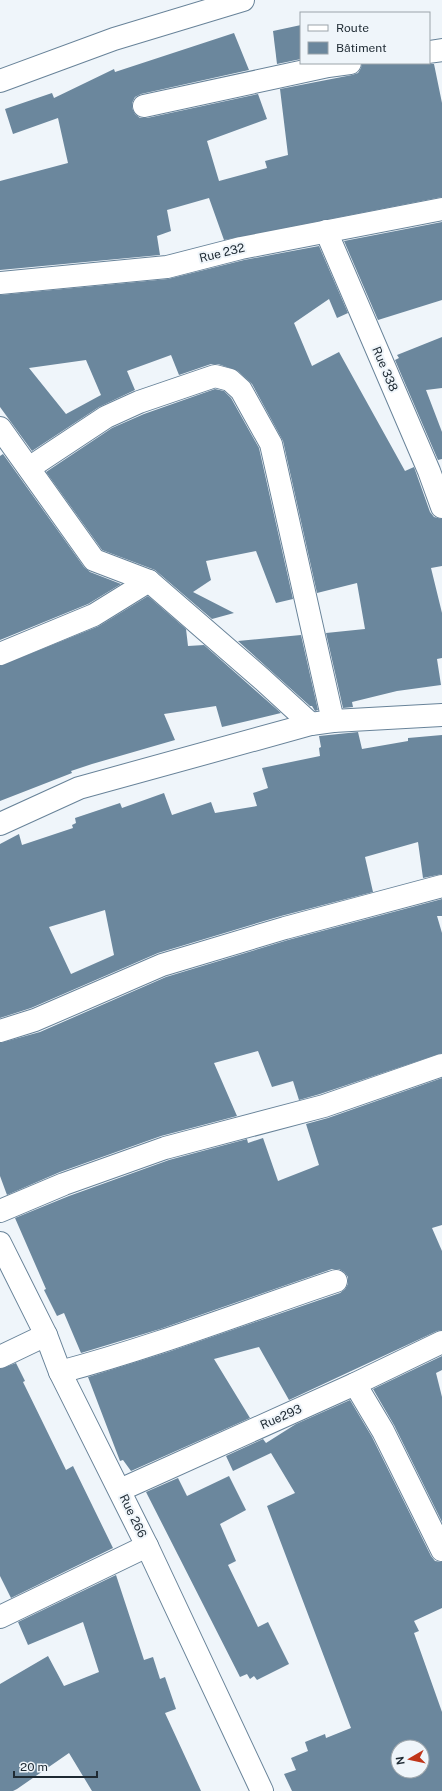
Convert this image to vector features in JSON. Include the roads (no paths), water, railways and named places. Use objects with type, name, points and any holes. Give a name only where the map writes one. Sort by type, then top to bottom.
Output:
[{"type":"street","points":[[0,81],[114,40],[243,0]]},
{"type":"street","points":[[430,52],[442,50]]},
{"type":"street","points":[[144,106],[344,64]]},
{"type":"street","name":"Rue 232","points":[[0,283],[167,267],[241,248],[442,209]]},
{"type":"street","name":"Rue 338","points":[[326,231],[429,471],[442,507]]},
{"type":"street","points":[[29,468],[106,417],[139,402],[215,376],[230,380],[241,390],[270,444],[333,721]]},
{"type":"street","points":[[0,428],[94,560],[150,582],[311,724]]},
{"type":"street","points":[[0,654],[94,615],[150,582]]},
{"type":"street","points":[[0,824],[78,788],[311,724],[333,721],[442,715]]},
{"type":"street","points":[[0,1031],[35,1020],[162,964],[285,928],[442,886]]},
{"type":"street","points":[[0,1211],[64,1184],[164,1148],[324,1106],[442,1065]]},
{"type":"street","name":"Rue 266","points":[[0,1243],[46,1335],[60,1372],[147,1546],[262,1791]]},
{"type":"street","points":[[60,1372],[113,1358],[168,1340],[336,1281]]},
{"type":"street","points":[[0,1357],[46,1335]]},
{"type":"street","name":"Rue293","points":[[120,1490],[355,1384],[442,1342]]},
{"type":"street","points":[[355,1384],[383,1431],[442,1550]]},
{"type":"street","points":[[0,1617],[147,1546]]}]
